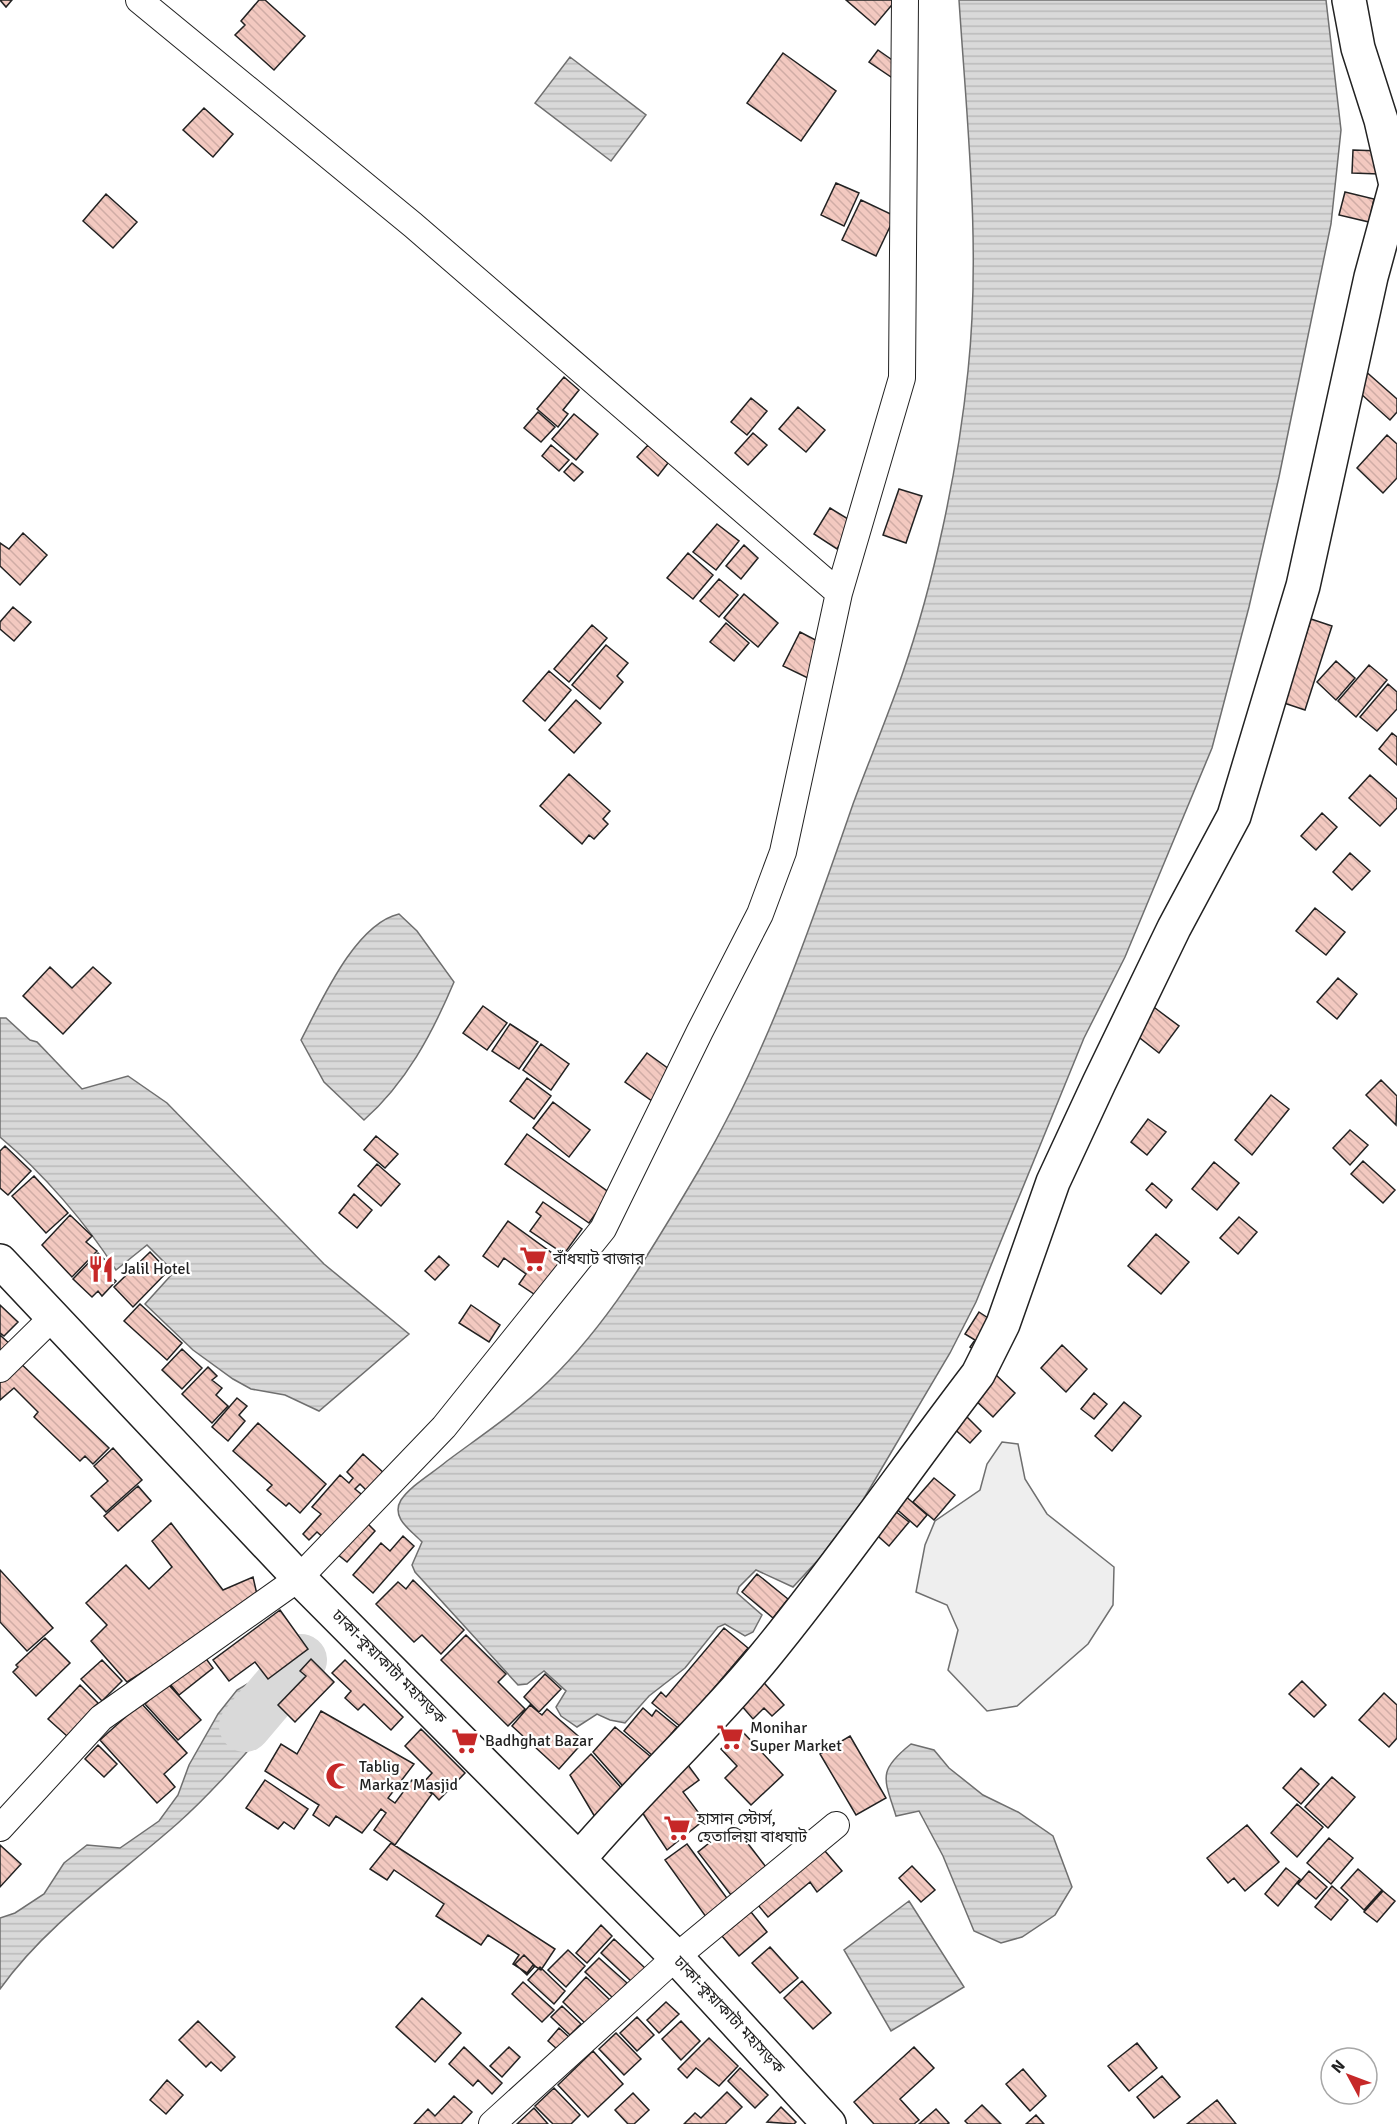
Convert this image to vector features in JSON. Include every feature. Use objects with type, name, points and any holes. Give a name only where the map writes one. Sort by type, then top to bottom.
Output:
[{"type":"street","points":[[139,0],[413,225],[839,594]]},
{"type":"street","points":[[0,1828],[101,1719],[299,1578],[444,1427],[603,1229],[760,914],[783,852],[839,594],[902,378],[905,0]]},
{"type":"street","points":[[579,1859],[604,1829],[675,1758],[763,1658],[978,1374],[1003,1324],[1062,1162],[1174,928],[1234,816],[1303,586],[1371,277],[1396,185],[1389,125],[1358,48],[1349,0]]},
{"type":"street","name":"ঢাকা-কুয়াকাটা মহাসড়ক","points":[[0,1261],[299,1578],[676,1958],[829,2124]]},
{"type":"street","points":[[0,1369],[52,1318]]},
{"type":"street","points":[[492,2124],[676,1958],[836,1825]]},
{"type":"shaded area","points":[[959,0],[1326,0],[1341,130],[1331,224],[1279,477],[1249,607],[1212,748],[1125,957],[1084,1038],[976,1302],[950,1353],[863,1500],[819,1559],[793,1587],[756,1570],[739,1587],[737,1593],[762,1615],[753,1632],[745,1636],[725,1624],[718,1627],[685,1668],[649,1696],[625,1723],[597,1714],[577,1727],[561,1716],[556,1707],[566,1691],[544,1671],[527,1684],[518,1685],[415,1572],[412,1565],[422,1542],[404,1524],[398,1513],[398,1507],[401,1500],[416,1484],[512,1413],[549,1381],[592,1333],[631,1281],[666,1226],[723,1127],[766,1037],[803,945],[914,640],[943,525],[958,447],[968,371],[973,278],[969,139]]},
{"type":"shaded area","points":[[570,57],[646,115],[611,161],[535,103]]},
{"type":"shaded area","points":[[399,914],[417,931],[454,982],[427,1039],[405,1074],[379,1106],[364,1120],[324,1082],[301,1040],[329,986],[354,948],[383,921]]},
{"type":"shaded area","points":[[0,1018],[6,1018],[30,1040],[37,1042],[82,1089],[128,1076],[167,1103],[324,1264],[409,1334],[319,1411],[285,1395],[251,1389],[193,1350],[145,1304],[174,1272],[147,1245],[116,1270],[63,1199],[0,1137]]},
{"type":"shaded area","points":[[1002,1442],[1018,1444],[1025,1479],[1047,1514],[1114,1567],[1113,1605],[1088,1644],[1017,1706],[987,1711],[948,1670],[958,1630],[947,1605],[916,1592],[925,1545],[935,1521],[980,1490],[987,1464]]},
{"type":"shaded area","points":[[289,1668],[297,1678],[277,1701],[275,1720],[240,1760],[178,1823],[61,1921],[39,1942],[0,1989],[0,1918],[15,1913],[44,1894],[64,1863],[87,1845],[120,1848],[159,1821],[178,1795],[189,1765],[218,1714],[237,1690],[254,1680],[271,1681]]},
{"type":"shaded area","points":[[911,1744],[934,1750],[949,1768],[983,1795],[1018,1812],[1053,1836],[1072,1887],[1055,1915],[1022,1937],[1001,1943],[974,1931],[943,1856],[919,1811],[896,1816],[888,1793],[886,1776],[888,1769],[900,1753]]},
{"type":"shaded area","points":[[909,1901],[964,1987],[891,2031],[844,1950]]},
{"type":"building","points":[[0,0],[12,0],[6,7]]},
{"type":"building","points":[[259,0],[265,0],[305,36],[274,70],[235,35],[245,25],[241,21]]},
{"type":"building","points":[[846,0],[896,0],[875,25]]},
{"type":"building","points":[[878,50],[902,67],[894,79],[869,62]]},
{"type":"building","points":[[783,53],[836,91],[801,141],[747,103]]},
{"type":"building","points":[[204,108],[233,134],[213,157],[183,130]]},
{"type":"building","points":[[1353,150],[1380,151],[1379,174],[1352,173]]},
{"type":"building","points":[[836,183],[859,193],[844,226],[821,215]]},
{"type":"building","points":[[1345,192],[1374,199],[1369,222],[1339,215]]},
{"type":"building","points":[[106,194],[137,222],[113,248],[83,221]]},
{"type":"building","points":[[861,200],[895,216],[876,256],[842,240]]},
{"type":"building","points":[[1363,369],[1397,399],[1397,412],[1390,420],[1350,384]]},
{"type":"building","points":[[564,377],[579,390],[563,410],[568,414],[558,427],[537,409]]},
{"type":"building","points":[[751,398],[767,411],[747,435],[731,422]]},
{"type":"building","points":[[798,407],[825,430],[806,452],[779,429]]},
{"type":"building","points":[[538,412],[555,427],[541,442],[524,428]]},
{"type":"building","points":[[574,414],[598,434],[576,460],[552,439]]},
{"type":"building","points":[[753,433],[767,445],[748,465],[735,453]]},
{"type":"building","points":[[1387,435],[1397,444],[1397,478],[1383,493],[1357,468]]},
{"type":"building","points":[[551,445],[569,460],[559,471],[542,456]]},
{"type":"building","points":[[648,445],[668,463],[658,476],[637,457]]},
{"type":"building","points":[[572,463],[583,472],[574,481],[564,472]]},
{"type":"building","points":[[899,489],[922,496],[906,543],[883,535]]},
{"type":"building","points":[[830,508],[853,522],[837,549],[814,534]]},
{"type":"building","points":[[717,524],[739,541],[716,570],[693,552]]},
{"type":"building","points":[[23,533],[47,555],[20,585],[0,566],[0,543],[9,549]]},
{"type":"building","points":[[744,545],[758,558],[741,579],[726,566]]},
{"type":"building","points":[[688,553],[713,575],[693,599],[667,578]]},
{"type":"building","points":[[719,579],[738,595],[719,617],[700,601]]},
{"type":"building","points":[[744,594],[778,623],[758,647],[724,618]]},
{"type":"building","points":[[13,607],[31,622],[14,641],[0,629],[0,622]]},
{"type":"building","points":[[1311,619],[1332,626],[1305,710],[1284,703]]},
{"type":"building","points":[[726,623],[749,643],[734,661],[710,642]]},
{"type":"building","points":[[592,625],[607,638],[569,682],[554,669]]},
{"type":"building","points":[[800,632],[831,648],[814,681],[783,666]]},
{"type":"building","points":[[606,645],[628,663],[617,676],[623,682],[600,709],[572,685]]},
{"type":"building","points":[[1336,661],[1355,678],[1336,700],[1317,682]]},
{"type":"building","points":[[1369,665],[1387,680],[1356,717],[1338,701]]},
{"type":"building","points":[[549,671],[571,690],[545,721],[523,701]]},
{"type":"building","points":[[1388,684],[1397,692],[1397,709],[1377,731],[1360,717]]},
{"type":"building","points":[[576,700],[601,723],[574,753],[549,730]]},
{"type":"building","points":[[1392,733],[1397,737],[1397,765],[1379,749]]},
{"type":"building","points":[[569,774],[610,811],[603,819],[608,824],[594,839],[589,835],[582,844],[540,806]]},
{"type":"building","points":[[1370,775],[1397,799],[1397,808],[1380,826],[1349,798]]},
{"type":"building","points":[[1322,813],[1337,827],[1316,850],[1301,836]]},
{"type":"building","points":[[1350,853],[1370,871],[1352,890],[1333,872]]},
{"type":"building","points":[[1315,908],[1345,932],[1326,955],[1296,931]]},
{"type":"building","points":[[50,967],[72,988],[93,967],[111,983],[63,1034],[23,996]]},
{"type":"building","points":[[1338,978],[1357,994],[1337,1019],[1317,1002]]},
{"type":"building","points":[[1151,1005],[1179,1026],[1159,1053],[1131,1031]]},
{"type":"building","points":[[483,1006],[507,1023],[487,1050],[463,1033]]},
{"type":"building","points":[[510,1024],[538,1042],[519,1069],[492,1051]]},
{"type":"building","points":[[541,1044],[569,1064],[551,1090],[523,1070]]},
{"type":"building","points":[[647,1053],[673,1072],[652,1101],[625,1082]]},
{"type":"building","points":[[527,1078],[551,1096],[534,1119],[510,1101]]},
{"type":"building","points":[[1381,1080],[1397,1096],[1396,1125],[1366,1095]]},
{"type":"building","points":[[1271,1095],[1289,1109],[1252,1155],[1235,1140]]},
{"type":"building","points":[[553,1102],[590,1130],[569,1157],[533,1128]]},
{"type":"building","points":[[1148,1119],[1166,1132],[1147,1155],[1131,1142]]},
{"type":"building","points":[[1350,1130],[1368,1145],[1350,1165],[1333,1148]]},
{"type":"building","points":[[527,1134],[610,1193],[589,1223],[505,1164]]},
{"type":"building","points":[[376,1136],[398,1154],[385,1168],[364,1150]]},
{"type":"building","points":[[5,1146],[31,1171],[8,1195],[0,1188],[0,1151]]},
{"type":"building","points":[[1363,1161],[1395,1190],[1383,1203],[1351,1174]]},
{"type":"building","points":[[1214,1162],[1239,1183],[1217,1210],[1192,1189]]},
{"type":"building","points":[[377,1164],[400,1184],[381,1206],[358,1186]]},
{"type":"building","points":[[34,1176],[68,1213],[46,1233],[12,1196]]},
{"type":"building","points":[[1152,1183],[1172,1200],[1166,1208],[1146,1190]]},
{"type":"building","points":[[354,1194],[372,1210],[357,1228],[339,1213]]},
{"type":"building","points":[[543,1202],[582,1229],[564,1254],[530,1231],[541,1216],[536,1212]]},
{"type":"building","points":[[70,1215],[92,1236],[86,1242],[97,1251],[72,1277],[42,1245]]},
{"type":"building","points":[[1239,1217],[1257,1232],[1238,1254],[1220,1238]]},
{"type":"building","name":"বাঁধঘাট বাজার","points":[[508,1221],[563,1261],[537,1296],[519,1284],[526,1274],[504,1258],[498,1267],[483,1256]]},
{"type":"building","points":[[1156,1234],[1189,1262],[1161,1294],[1128,1266]]},
{"type":"building","points":[[150,1252],[168,1271],[133,1307],[114,1287]]},
{"type":"building","points":[[98,1253],[111,1266],[105,1272],[116,1281],[102,1296],[98,1291],[92,1297],[73,1279]]},
{"type":"building","points":[[439,1256],[449,1265],[435,1280],[425,1271]]},
{"type":"building","points":[[140,1304],[182,1343],[167,1360],[124,1321]]},
{"type":"building","points":[[0,1305],[18,1322],[4,1336],[0,1333]]},
{"type":"building","points":[[471,1305],[500,1325],[489,1342],[459,1323]]},
{"type":"building","points":[[979,1312],[1000,1326],[981,1354],[970,1347],[975,1340],[965,1334]]},
{"type":"building","points":[[0,1335],[12,1346],[0,1359]]},
{"type":"building","points":[[1062,1345],[1087,1369],[1066,1392],[1041,1368]]},
{"type":"building","points":[[182,1349],[202,1368],[182,1389],[162,1370]]},
{"type":"building","points":[[15,1358],[109,1448],[93,1464],[85,1456],[80,1461],[34,1417],[38,1412],[14,1388],[0,1400],[0,1373]]},
{"type":"building","points":[[208,1367],[217,1376],[212,1380],[222,1388],[216,1395],[228,1406],[212,1423],[182,1394]]},
{"type":"building","points":[[995,1374],[1015,1393],[993,1417],[973,1398]]},
{"type":"building","points":[[1094,1393],[1107,1404],[1094,1419],[1081,1409]]},
{"type":"building","points":[[237,1398],[247,1406],[239,1415],[245,1421],[228,1441],[212,1427]]},
{"type":"building","points":[[1124,1402],[1141,1416],[1112,1451],[1095,1436]]},
{"type":"building","points":[[962,1412],[981,1431],[970,1443],[950,1425]]},
{"type":"building","points":[[258,1423],[326,1484],[300,1513],[289,1503],[286,1506],[267,1490],[272,1485],[233,1451]]},
{"type":"building","points":[[113,1448],[142,1480],[106,1512],[91,1496],[108,1481],[94,1466]]},
{"type":"building","points":[[363,1454],[385,1474],[368,1492],[360,1484],[355,1489],[365,1497],[326,1540],[317,1532],[309,1540],[303,1534],[321,1514],[312,1507],[340,1475],[349,1483],[353,1478],[347,1472]]},
{"type":"building","points":[[934,1478],[955,1495],[934,1520],[913,1502]]},
{"type":"building","points":[[138,1486],[151,1501],[118,1531],[104,1516]]},
{"type":"building","points":[[903,1494],[927,1515],[917,1527],[893,1506]]},
{"type":"building","points":[[890,1507],[909,1522],[889,1546],[871,1530]]},
{"type":"building","points":[[362,1518],[375,1531],[347,1562],[332,1550]]},
{"type":"building","points":[[171,1523],[223,1590],[253,1577],[258,1599],[127,1682],[91,1641],[107,1625],[86,1603],[126,1565],[149,1589],[172,1567],[152,1541]]},
{"type":"building","points":[[403,1536],[414,1546],[373,1593],[353,1575],[381,1543],[390,1551]]},
{"type":"building","points":[[0,1570],[53,1628],[27,1651],[0,1622]]},
{"type":"building","points":[[757,1574],[788,1599],[773,1618],[742,1592]]},
{"type":"building","points":[[413,1580],[464,1630],[441,1654],[422,1635],[414,1642],[376,1604],[398,1582],[406,1589]]},
{"type":"building","points":[[280,1610],[308,1649],[268,1679],[255,1662],[229,1681],[213,1660]]},
{"type":"building","points":[[724,1628],[748,1648],[681,1727],[652,1703],[661,1692],[666,1697]]},
{"type":"building","points":[[466,1635],[506,1674],[498,1682],[525,1709],[508,1726],[441,1660]]},
{"type":"building","points":[[45,1638],[70,1663],[36,1696],[13,1672],[18,1667],[16,1665]]},
{"type":"building","points":[[204,1656],[213,1668],[179,1695],[170,1684]]},
{"type":"building","points":[[311,1659],[334,1682],[295,1722],[278,1705],[306,1676],[300,1671]]},
{"type":"building","points":[[102,1660],[122,1681],[102,1701],[81,1679]]},
{"type":"building","points":[[345,1660],[403,1717],[391,1730],[364,1704],[358,1710],[345,1698],[351,1691],[332,1673]]},
{"type":"building","points":[[545,1674],[561,1689],[539,1712],[524,1697]]},
{"type":"building","points":[[757,1675],[784,1705],[772,1716],[764,1708],[753,1719],[734,1697]]},
{"type":"building","points":[[1302,1681],[1326,1705],[1314,1717],[1289,1694]]},
{"type":"building","points":[[167,1683],[201,1720],[178,1740],[145,1704]]},
{"type":"building","points":[[80,1685],[98,1703],[67,1736],[48,1719]]},
{"type":"building","points":[[1384,1693],[1397,1705],[1397,1738],[1389,1747],[1359,1720]]},
{"type":"building","points":[[141,1703],[187,1753],[164,1774],[175,1787],[157,1803],[100,1740]]},
{"type":"building","points":[[530,1705],[542,1715],[547,1709],[584,1741],[559,1769],[512,1726]]},
{"type":"building","points":[[643,1708],[652,1716],[656,1710],[677,1727],[653,1756],[624,1731]]},
{"type":"building","name":"Tablig Markaz Masjid","points":[[321,1711],[414,1764],[388,1798],[395,1803],[412,1780],[432,1794],[395,1845],[374,1830],[386,1813],[381,1809],[362,1833],[336,1816],[329,1826],[313,1815],[319,1805],[265,1771],[281,1744],[297,1754]]},
{"type":"building","points":[[615,1727],[656,1761],[628,1792],[593,1752]]},
{"type":"building","points":[[421,1729],[465,1773],[439,1800],[423,1783],[432,1773],[405,1746]]},
{"type":"building","points":[[741,1730],[783,1775],[751,1805],[725,1778],[737,1766],[721,1749]]},
{"type":"building","points":[[850,1736],[886,1798],[856,1815],[820,1754]]},
{"type":"building","points":[[98,1745],[117,1764],[104,1777],[85,1759]]},
{"type":"building","points":[[591,1754],[625,1792],[595,1817],[570,1775]]},
{"type":"building","points":[[682,1757],[699,1780],[683,1792],[704,1820],[667,1850],[636,1803]]},
{"type":"building","points":[[1301,1768],[1319,1784],[1301,1804],[1283,1788]]},
{"type":"building","points":[[1332,1777],[1355,1797],[1328,1828],[1305,1807]]},
{"type":"building","points":[[265,1780],[308,1809],[294,1829],[284,1822],[278,1829],[246,1808]]},
{"type":"building","points":[[1297,1804],[1323,1827],[1297,1857],[1271,1833]]},
{"type":"building","points":[[733,1824],[766,1867],[731,1895],[698,1852]]},
{"type":"building","points":[[1247,1825],[1279,1862],[1245,1891],[1234,1878],[1228,1883],[1207,1858]]},
{"type":"building","points":[[1329,1838],[1353,1858],[1331,1884],[1307,1863]]},
{"type":"building","points":[[391,1843],[555,1949],[541,1970],[533,1965],[527,1973],[513,1964],[519,1955],[488,1935],[481,1945],[436,1916],[444,1904],[394,1870],[387,1880],[370,1869]]},
{"type":"building","points":[[687,1844],[732,1905],[709,1921],[665,1860]]},
{"type":"building","points":[[819,1844],[842,1871],[817,1892],[810,1882],[768,1917],[753,1899]]},
{"type":"building","points":[[0,1845],[21,1864],[0,1887]]},
{"type":"building","points":[[912,1866],[935,1890],[921,1902],[899,1878]]},
{"type":"building","points":[[1286,1868],[1300,1879],[1278,1906],[1265,1894]]},
{"type":"building","points":[[1358,1869],[1382,1890],[1364,1910],[1341,1888]]},
{"type":"building","points":[[1309,1871],[1327,1887],[1316,1899],[1298,1884]]},
{"type":"building","points":[[1332,1886],[1348,1900],[1331,1920],[1315,1907]]},
{"type":"building","points":[[1383,1891],[1395,1901],[1377,1922],[1364,1912]]},
{"type":"building","points":[[751,1912],[767,1932],[739,1956],[722,1936]]},
{"type":"building","points":[[601,1925],[612,1936],[587,1963],[576,1953]]},
{"type":"building","points":[[614,1939],[645,1968],[632,1982],[601,1953]]},
{"type":"building","points":[[770,1947],[798,1978],[780,1993],[752,1963]]},
{"type":"building","points":[[568,1950],[585,1966],[566,1987],[548,1970]]},
{"type":"building","points":[[524,1955],[535,1966],[527,1975],[515,1964]]},
{"type":"building","points":[[599,1958],[627,1983],[613,1998],[585,1972]]},
{"type":"building","points":[[540,1967],[565,1991],[554,2004],[528,1980]]},
{"type":"building","points":[[586,1977],[611,2001],[588,2026],[563,2002]]},
{"type":"building","points":[[802,1981],[831,2013],[813,2029],[784,1998]]},
{"type":"building","points":[[523,1982],[554,2010],[542,2022],[512,1994]]},
{"type":"building","points":[[422,1998],[461,2033],[435,2062],[396,2027]]},
{"type":"building","points":[[666,2002],[679,2014],[659,2033],[647,2020]]},
{"type":"building","points":[[562,2006],[581,2024],[570,2035],[551,2017]]},
{"type":"building","points":[[637,2017],[654,2035],[637,2051],[620,2033]]},
{"type":"building","points":[[198,2021],[235,2057],[221,2071],[211,2062],[206,2067],[179,2040]]},
{"type":"building","points":[[681,2021],[700,2041],[681,2060],[662,2039]]},
{"type":"building","points":[[559,2028],[569,2037],[557,2049],[548,2041]]},
{"type":"building","points":[[616,2033],[641,2059],[624,2075],[599,2049]]},
{"type":"building","points":[[709,2038],[738,2066],[719,2086],[696,2068],[687,2078],[678,2069]]},
{"type":"building","points":[[1137,2043],[1157,2068],[1129,2091],[1108,2066]]},
{"type":"building","points":[[464,2047],[502,2083],[492,2094],[478,2080],[473,2086],[449,2064]]},
{"type":"building","points":[[509,2047],[520,2057],[502,2077],[490,2066]]},
{"type":"building","points":[[914,2047],[934,2068],[900,2099],[919,2120],[914,2124],[874,2124],[854,2102]]},
{"type":"building","points":[[593,2051],[623,2084],[588,2117],[558,2085]]},
{"type":"building","points":[[740,2068],[768,2095],[755,2108],[728,2081]]},
{"type":"building","points":[[1023,2069],[1046,2096],[1030,2111],[1006,2084]]},
{"type":"building","points":[[1162,2076],[1180,2097],[1154,2118],[1137,2097]]},
{"type":"building","points":[[167,2080],[183,2095],[166,2114],[150,2100]]},
{"type":"building","points":[[554,2088],[580,2115],[571,2124],[553,2124],[535,2106]]},
{"type":"building","points":[[727,2092],[742,2107],[725,2124],[684,2124],[695,2113],[701,2118]]},
{"type":"building","points":[[633,2093],[649,2110],[634,2124],[628,2124],[615,2110]]},
{"type":"building","points":[[454,2096],[472,2112],[461,2124],[414,2124],[428,2109],[435,2116]]},
{"type":"building","points":[[1217,2100],[1236,2124],[1187,2124]]},
{"type":"building","points":[[982,2105],[1001,2124],[968,2124],[965,2121]]},
{"type":"building","points":[[781,2107],[796,2122],[794,2124],[767,2122]]},
{"type":"building","points":[[534,2108],[548,2124],[517,2124]]},
{"type":"building","points":[[936,2109],[949,2123],[919,2124]]},
{"type":"building","points":[[1036,2115],[1044,2124],[1026,2124]]},
{"type":"waterway","points":[[245,1726],[301,1660]]},
{"type":"place","name":"বাঁধঘাট বাজার","points":[[533,1259]]},
{"type":"place","name":"Jalil Hotel","points":[[101,1269]]},
{"type":"place","name":"Monihar Super Market","points":[[730,1737]]},
{"type":"place","name":"Badhghat Bazar","points":[[465,1741]]},
{"type":"place","name":"Tablig Markaz Masjid","points":[[339,1776]]},
{"type":"place","name":"হাসান স্টোর্স, হেতালিয়া বাধঘাট","points":[[677,1828]]}]
